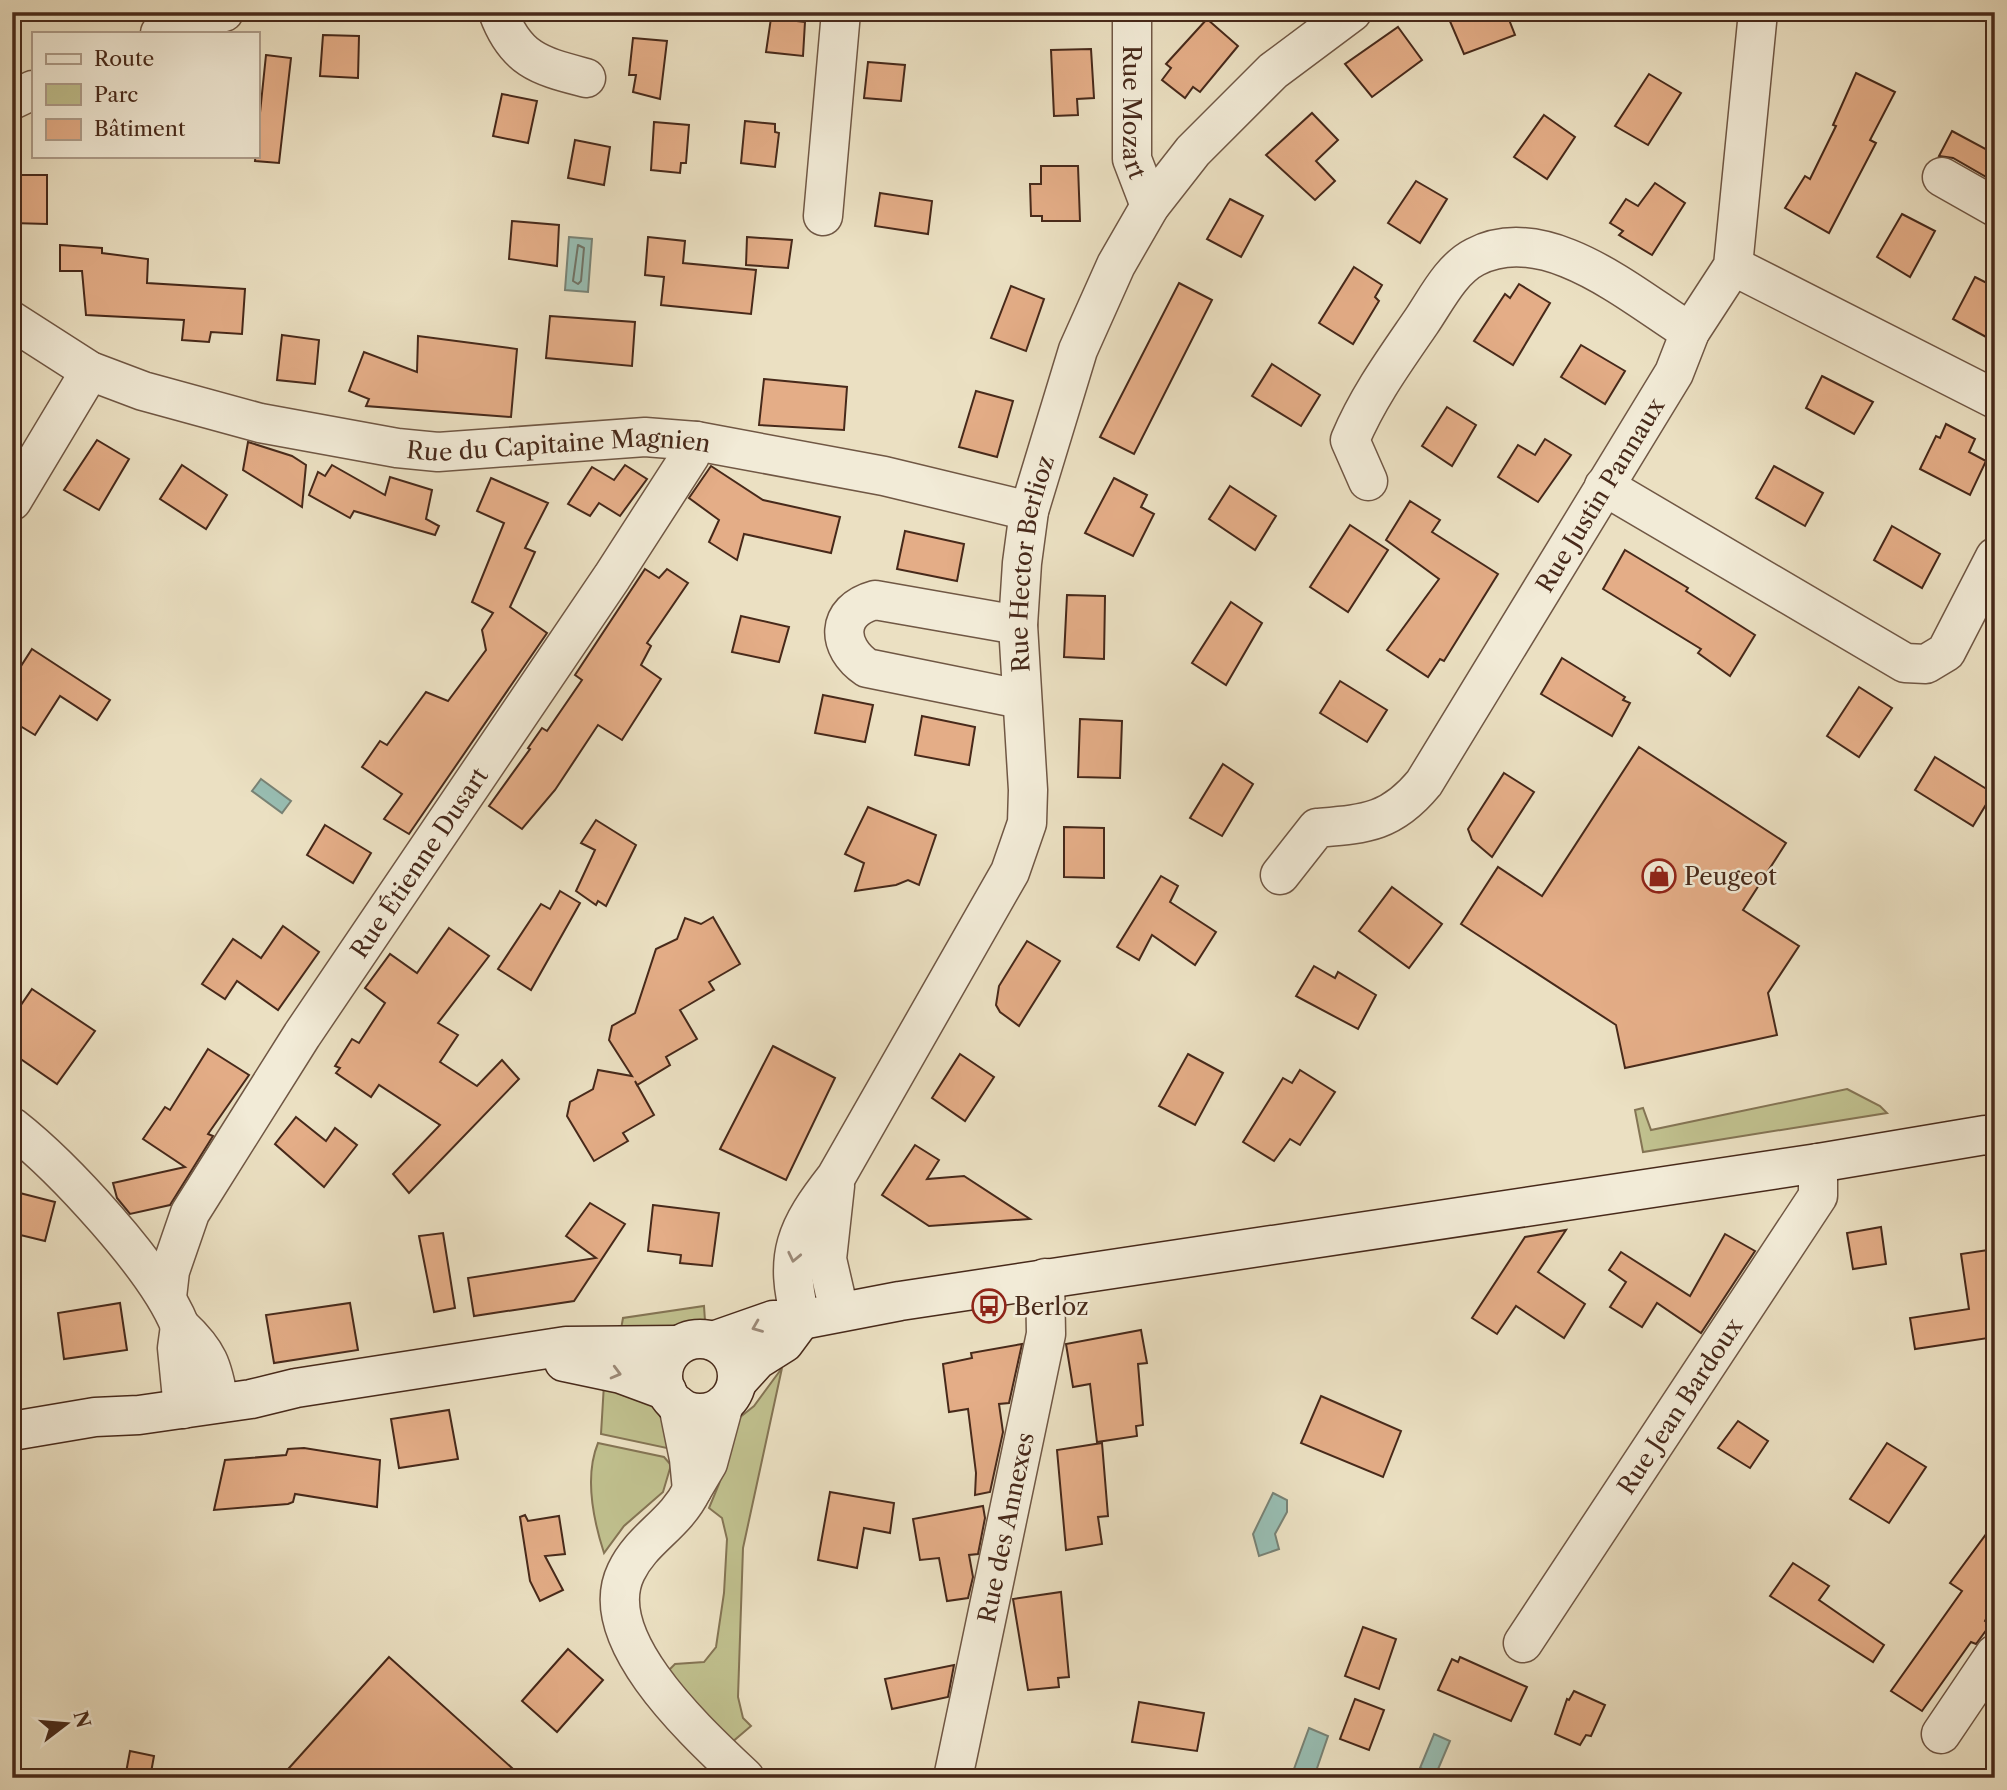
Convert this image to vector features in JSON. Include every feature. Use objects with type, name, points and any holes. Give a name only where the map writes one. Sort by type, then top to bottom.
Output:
[{"type":"street","points":[[163,32],[224,12]]},
{"type":"street","points":[[498,12],[517,45],[535,64],[586,78]]},
{"type":"street","points":[[822,216],[841,12]]},
{"type":"street","name":"Rue Mozart","points":[[1132,12],[1132,159],[1150,206]]},
{"type":"street","name":"Rue Hector Berlioz","points":[[801,1320],[792,1286],[793,1252],[814,1205],[836,1177],[1010,872],[1027,823],[1028,790],[1017,625],[1029,512],[1077,350],[1116,265],[1150,206],[1194,151],[1273,71],[1352,12]]},
{"type":"street","name":"Rue Justin Pannaux","points":[[1280,875],[1317,828],[1361,824],[1384,818],[1413,796],[1674,373],[1690,332],[1733,266],[1758,12]]},
{"type":"street","points":[[12,100],[32,90]]},
{"type":"street","points":[[1942,177],[1995,207]]},
{"type":"street","points":[[1368,481],[1350,440],[1364,406],[1449,281],[1474,257],[1495,250],[1520,247],[1541,248],[1566,256],[1690,332]]},
{"type":"street","points":[[1733,266],[1995,398]]},
{"type":"street","name":"Rue du Capitaine Magnien","points":[[12,321],[90,372],[143,391],[260,423],[397,448],[438,452],[645,437],[696,441],[884,476],[1029,512]]},
{"type":"street","points":[[12,501],[90,372]]},
{"type":"street","name":"Rue Étienne Dusart","points":[[201,1406],[177,1348],[170,1272],[190,1213],[302,1035],[612,577],[690,456],[696,441]]},
{"type":"street","points":[[1604,486],[1905,663],[1926,664],[1946,652],[1995,557]]},
{"type":"street","points":[[1017,625],[875,600],[860,604],[848,615],[844,637],[852,658],[867,668],[1020,699]]},
{"type":"street","points":[[12,1127],[82,1195],[174,1311]]},
{"type":"street","points":[[692,1490],[689,1459],[664,1366],[696,1343],[773,1320],[801,1320],[839,1311],[1045,1278],[1818,1163],[1992,1132]]},
{"type":"street","name":"Rue Jean Bardoux","points":[[1523,1643],[1818,1196],[1818,1163]]},
{"type":"street","name":"Rue Hector Berlioz","points":[[836,1177],[827,1259],[839,1311]]},
{"type":"street","name":"Rue des Annexes","points":[[953,1778],[1046,1334],[1045,1278]]},
{"type":"street","points":[[525,1355],[621,1374],[697,1413],[730,1393],[757,1360],[783,1343],[801,1320]]},
{"type":"street","points":[[12,1431],[95,1417],[117,1418],[201,1406],[347,1380],[525,1355],[566,1346],[696,1343],[726,1348],[734,1360],[730,1393],[708,1463],[673,1520],[648,1541],[634,1558],[620,1592],[621,1610],[640,1662],[706,1741],[744,1778]]},
{"type":"street","points":[[1941,1734],[1995,1654]]},
{"type":"green space","points":[[1847,1089],[1880,1106],[1887,1113],[1643,1152],[1635,1110],[1643,1108],[1651,1130]]},
{"type":"green space","points":[[704,1306],[705,1321],[679,1325],[666,1331],[620,1335],[623,1318]]},
{"type":"green space","points":[[782,1368],[743,1548],[738,1697],[743,1718],[751,1726],[731,1743],[667,1672],[675,1664],[704,1662],[716,1647],[724,1593],[727,1539],[722,1518],[709,1508],[739,1418],[754,1406]]},
{"type":"green space","points":[[604,1384],[633,1394],[651,1405],[664,1421],[676,1450],[601,1434]]},
{"type":"green space","points":[[598,1443],[664,1457],[671,1465],[663,1492],[624,1526],[604,1553],[596,1526],[591,1484],[591,1470]]},
{"type":"water","points":[[569,237],[592,239],[588,292],[565,290]]},
{"type":"water","points":[[261,779],[291,801],[282,813],[252,791]]},
{"type":"water","points":[[1273,1493],[1287,1500],[1287,1512],[1275,1534],[1279,1549],[1259,1556],[1253,1534]]},
{"type":"water","points":[[1309,1728],[1328,1736],[1314,1777],[1294,1769]]},
{"type":"water","points":[[1434,1734],[1450,1741],[1436,1774],[1420,1768]]},
{"type":"building","points":[[1446,12],[1506,12],[1515,35],[1464,54]]},
{"type":"building","points":[[771,18],[805,22],[803,56],[766,52]]},
{"type":"building","points":[[1207,19],[1238,46],[1200,92],[1193,87],[1185,98],[1162,80],[1171,68],[1166,64]]},
{"type":"building","points":[[1398,27],[1422,60],[1372,97],[1345,64]]},
{"type":"building","points":[[323,35],[359,36],[358,78],[320,76]]},
{"type":"building","points":[[633,38],[667,41],[660,99],[633,92],[636,75],[629,75]]},
{"type":"building","points":[[1091,49],[1094,98],[1077,99],[1078,115],[1054,116],[1051,50]]},
{"type":"building","points":[[266,55],[291,58],[279,163],[255,161],[255,158],[259,158],[259,122]]},
{"type":"building","points":[[868,62],[905,65],[901,101],[864,98]]},
{"type":"building","points":[[1856,73],[1895,92],[1870,140],[1876,143],[1829,233],[1785,208],[1805,176],[1810,179],[1836,126],[1833,125]]},
{"type":"building","points":[[1649,74],[1681,93],[1648,145],[1615,126]]},
{"type":"building","points":[[502,94],[537,101],[528,143],[493,136]]},
{"type":"building","points":[[1312,113],[1338,140],[1316,161],[1335,181],[1315,200],[1266,155]]},
{"type":"building","points":[[1544,115],[1575,137],[1547,179],[1514,157]]},
{"type":"building","points":[[745,121],[775,124],[775,132],[779,133],[775,167],[741,163]]},
{"type":"building","points":[[654,122],[689,125],[686,163],[681,163],[680,173],[651,170]]},
{"type":"building","points":[[1952,131],[1995,154],[1995,182],[1953,158],[1939,156]]},
{"type":"building","points":[[575,140],[610,147],[604,185],[568,178]]},
{"type":"building","points":[[1041,166],[1078,166],[1080,221],[1042,221],[1042,216],[1031,216],[1030,184],[1041,184]]},
{"type":"building","points":[[12,175],[47,175],[47,224],[12,223]]},
{"type":"building","points":[[1416,181],[1447,199],[1420,243],[1388,223]]},
{"type":"building","points":[[1655,183],[1685,203],[1652,255],[1619,235],[1623,231],[1610,223],[1626,199],[1638,206]]},
{"type":"building","points":[[880,193],[932,201],[928,234],[875,226]]},
{"type":"building","points":[[1230,199],[1263,216],[1241,257],[1207,239]]},
{"type":"building","points":[[1902,214],[1935,231],[1910,277],[1877,257]]},
{"type":"building","points":[[512,221],[559,225],[557,266],[509,259]]},
{"type":"building","points":[[648,237],[685,241],[683,263],[756,270],[751,314],[661,305],[664,277],[645,275]]},
{"type":"building","points":[[747,237],[792,240],[788,268],[746,265]]},
{"type":"building","points":[[60,245],[102,248],[102,253],[148,259],[147,283],[245,289],[242,334],[211,332],[209,342],[182,340],[184,320],[86,315],[82,271],[60,271]]},
{"type":"building","points":[[1354,267],[1382,285],[1375,297],[1379,301],[1353,344],[1319,323]]},
{"type":"building","points":[[1975,277],[1995,287],[1995,323],[1988,338],[1953,319]]},
{"type":"building","points":[[1179,283],[1212,300],[1134,454],[1100,437]]},
{"type":"building","points":[[1519,284],[1550,303],[1513,365],[1474,341],[1505,294],[1510,298]]},
{"type":"building","points":[[1011,286],[1044,299],[1026,351],[991,338]]},
{"type":"building","points":[[550,316],[635,322],[632,366],[546,358]]},
{"type":"building","points":[[282,335],[319,340],[315,384],[277,380]]},
{"type":"building","points":[[418,336],[517,349],[511,417],[366,406],[369,399],[349,391],[364,352],[417,372]]},
{"type":"building","points":[[1581,345],[1625,371],[1605,404],[1561,377]]},
{"type":"building","points":[[1272,364],[1320,395],[1301,426],[1252,396]]},
{"type":"building","points":[[1822,376],[1873,402],[1854,434],[1806,408]]},
{"type":"building","points":[[764,379],[847,387],[844,430],[759,425]]},
{"type":"building","points":[[976,391],[1013,401],[997,457],[959,447]]},
{"type":"building","points":[[1447,407],[1476,425],[1452,466],[1422,446]]},
{"type":"building","points":[[1946,424],[1975,439],[1969,452],[1986,461],[1970,495],[1920,469],[1936,436],[1940,438]]},
{"type":"building","points":[[1545,439],[1571,455],[1538,502],[1498,477],[1518,445],[1535,455]]},
{"type":"building","points":[[97,440],[129,459],[99,510],[64,490]]},
{"type":"building","points":[[248,442],[292,456],[306,465],[302,507],[243,470]]},
{"type":"building","points":[[182,465],[227,495],[206,529],[160,499]]},
{"type":"building","points":[[332,465],[385,495],[390,477],[432,490],[426,519],[439,526],[435,535],[354,511],[350,518],[309,495],[318,472],[325,476]]},
{"type":"building","points":[[625,465],[647,479],[620,516],[599,503],[590,516],[568,504],[592,467],[614,480]]},
{"type":"building","points":[[711,466],[763,500],[840,517],[831,553],[744,534],[737,560],[709,542],[719,520],[689,498]]},
{"type":"building","points":[[1774,466],[1823,493],[1805,526],[1756,498]]},
{"type":"building","points":[[491,478],[548,503],[525,548],[535,552],[510,607],[547,633],[409,834],[384,819],[402,794],[362,767],[380,741],[387,745],[426,692],[448,701],[486,650],[482,630],[493,613],[472,602],[504,523],[477,511]]},
{"type":"building","points":[[1114,478],[1147,495],[1141,507],[1154,514],[1133,556],[1085,533]]},
{"type":"building","points":[[1230,486],[1276,516],[1255,550],[1209,519]]},
{"type":"building","points":[[1410,501],[1440,520],[1432,532],[1498,574],[1444,661],[1440,659],[1428,677],[1387,650],[1439,579],[1386,540]]},
{"type":"building","points":[[1350,525],[1388,550],[1348,612],[1310,587]]},
{"type":"building","points":[[1892,526],[1940,554],[1922,588],[1874,560]]},
{"type":"building","points":[[905,531],[964,544],[957,581],[897,569]]},
{"type":"building","points":[[1625,550],[1688,588],[1686,591],[1755,635],[1730,676],[1698,653],[1701,649],[1603,589]]},
{"type":"building","points":[[645,569],[659,578],[667,569],[688,583],[647,643],[651,646],[641,665],[661,679],[622,740],[598,725],[555,790],[522,829],[489,806],[542,728],[547,731],[582,680],[575,675]]},
{"type":"building","points":[[1067,595],[1105,596],[1104,659],[1064,657]]},
{"type":"building","points":[[1231,602],[1262,623],[1226,685],[1192,663]]},
{"type":"building","points":[[741,616],[789,627],[779,662],[732,652]]},
{"type":"building","points":[[32,649],[110,700],[97,720],[60,696],[35,735],[12,721],[12,680]]},
{"type":"building","points":[[1562,658],[1625,697],[1623,700],[1630,703],[1612,736],[1541,694]]},
{"type":"building","points":[[1340,681],[1387,710],[1367,742],[1320,713]]},
{"type":"building","points":[[1859,687],[1892,708],[1859,757],[1827,736]]},
{"type":"building","points":[[823,695],[873,705],[865,742],[815,733]]},
{"type":"building","points":[[922,716],[975,727],[969,765],[915,755]]},
{"type":"building","points":[[1080,719],[1122,721],[1120,778],[1078,777]]},
{"type":"building","name":"Peugeot","points":[[1639,747],[1786,843],[1743,910],[1799,946],[1768,993],[1777,1035],[1625,1068],[1616,1025],[1461,924],[1498,867],[1542,896]]},
{"type":"building","points":[[1935,757],[1993,793],[1973,826],[1915,790]]},
{"type":"building","points":[[1223,764],[1253,784],[1222,836],[1190,818]]},
{"type":"building","points":[[1504,773],[1534,792],[1492,857],[1472,840],[1468,829]]},
{"type":"building","points":[[868,807],[936,835],[919,885],[908,880],[896,885],[855,891],[864,863],[845,854]]},
{"type":"building","points":[[596,820],[636,845],[606,906],[598,901],[596,905],[576,891],[595,850],[581,843]]},
{"type":"building","points":[[325,825],[371,853],[353,883],[307,855]]},
{"type":"building","points":[[1064,827],[1104,828],[1104,878],[1064,877]]},
{"type":"building","points":[[1161,876],[1178,886],[1170,902],[1216,932],[1195,965],[1152,935],[1139,960],[1117,947]]},
{"type":"building","points":[[1392,887],[1442,924],[1409,968],[1359,931]]},
{"type":"building","points":[[560,891],[580,903],[531,990],[498,969],[541,904],[550,909]]},
{"type":"building","points":[[713,917],[740,964],[709,982],[714,990],[680,1010],[697,1039],[666,1057],[670,1065],[637,1085],[654,1115],[623,1133],[628,1141],[594,1161],[567,1116],[570,1102],[593,1089],[598,1070],[632,1076],[609,1040],[612,1026],[635,1013],[656,949],[677,939],[685,918],[701,924]]},
{"type":"building","points":[[283,926],[319,952],[278,1010],[237,981],[225,999],[202,984],[233,939],[261,958]]},
{"type":"building","points":[[449,928],[489,956],[438,1023],[458,1035],[440,1062],[477,1086],[502,1060],[519,1079],[409,1193],[393,1174],[440,1125],[379,1085],[371,1097],[336,1073],[340,1068],[335,1066],[352,1039],[359,1043],[385,1003],[365,988],[390,954],[417,973]]},
{"type":"building","points":[[1027,941],[1060,961],[1019,1026],[1000,1012],[996,1005],[999,986]]},
{"type":"building","points":[[1314,966],[1335,978],[1338,972],[1376,995],[1358,1029],[1296,996]]},
{"type":"building","points":[[32,989],[95,1031],[57,1084],[12,1053],[12,1018]]},
{"type":"building","points":[[773,1046],[835,1078],[786,1180],[720,1149]]},
{"type":"building","points":[[208,1049],[249,1075],[208,1134],[213,1136],[170,1205],[130,1214],[117,1198],[113,1183],[185,1167],[143,1139],[165,1107],[170,1110]]},
{"type":"building","points":[[960,1054],[994,1077],[965,1121],[932,1098]]},
{"type":"building","points":[[1188,1054],[1223,1073],[1195,1125],[1159,1106]]},
{"type":"building","points":[[1300,1070],[1335,1092],[1300,1145],[1290,1139],[1274,1161],[1243,1142],[1283,1078],[1292,1083]]},
{"type":"building","points":[[296,1117],[326,1141],[335,1128],[357,1145],[324,1187],[275,1144]]},
{"type":"building","points":[[915,1145],[939,1160],[927,1179],[964,1176],[1030,1219],[929,1226],[882,1195]]},
{"type":"building","points":[[12,1191],[55,1202],[45,1241],[12,1233]]},
{"type":"building","points":[[590,1203],[625,1224],[574,1301],[474,1316],[468,1278],[596,1258],[566,1236]]},
{"type":"building","points":[[653,1205],[719,1213],[712,1266],[680,1263],[681,1255],[648,1251]]},
{"type":"building","points":[[1881,1227],[1886,1264],[1853,1269],[1847,1233]]},
{"type":"building","points":[[1566,1230],[1538,1272],[1585,1304],[1564,1338],[1516,1306],[1497,1334],[1472,1318],[1525,1237]]},
{"type":"building","points":[[443,1233],[455,1308],[434,1312],[419,1236]]},
{"type":"building","points":[[1725,1234],[1755,1251],[1701,1333],[1657,1303],[1642,1327],[1610,1307],[1626,1282],[1609,1270],[1621,1252],[1690,1296]]},
{"type":"building","points":[[1995,1249],[1995,1337],[1915,1349],[1910,1318],[1969,1309],[1961,1254]]},
{"type":"building","points":[[120,1303],[127,1350],[64,1359],[58,1313]]},
{"type":"building","points":[[350,1303],[358,1350],[274,1363],[266,1315]]},
{"type":"building","points":[[1141,1330],[1147,1363],[1138,1364],[1143,1425],[1136,1426],[1137,1436],[1097,1442],[1090,1384],[1073,1387],[1066,1344]]},
{"type":"building","points":[[1022,1344],[1009,1403],[999,1404],[1003,1432],[990,1492],[975,1495],[976,1473],[968,1409],[949,1412],[943,1364],[972,1358],[971,1353]]},
{"type":"building","points":[[1321,1396],[1401,1431],[1383,1477],[1301,1443]]},
{"type":"building","points":[[449,1410],[458,1459],[399,1468],[391,1419]]},
{"type":"building","points":[[1738,1421],[1768,1441],[1750,1468],[1718,1448]]},
{"type":"building","points":[[1102,1443],[1108,1516],[1098,1517],[1102,1544],[1066,1550],[1057,1450]]},
{"type":"building","points":[[1887,1443],[1926,1467],[1889,1523],[1850,1499]]},
{"type":"building","points":[[304,1448],[380,1460],[377,1507],[295,1494],[293,1502],[288,1504],[214,1510],[225,1460],[286,1455],[288,1449]]},
{"type":"building","points":[[830,1492],[894,1503],[890,1533],[864,1528],[857,1568],[818,1560]]},
{"type":"building","points":[[983,1506],[985,1518],[978,1554],[969,1555],[973,1577],[968,1598],[947,1601],[939,1558],[920,1560],[913,1519]]},
{"type":"building","points":[[525,1515],[528,1521],[559,1516],[565,1554],[545,1556],[563,1590],[540,1601],[530,1581],[520,1517]]},
{"type":"building","points":[[1995,1522],[1995,1601],[1985,1621],[1990,1625],[1976,1644],[1971,1642],[1922,1711],[1891,1691],[1962,1591],[1950,1583]]},
{"type":"building","points":[[1793,1563],[1829,1586],[1819,1600],[1884,1645],[1873,1662],[1770,1596]]},
{"type":"building","points":[[1061,1592],[1069,1677],[1058,1678],[1059,1687],[1028,1690],[1013,1599]]},
{"type":"building","points":[[1363,1627],[1396,1639],[1379,1689],[1345,1676]]},
{"type":"building","points":[[568,1649],[603,1680],[557,1732],[522,1701]]},
{"type":"building","points":[[389,1657],[523,1778],[280,1778]]},
{"type":"building","points":[[1460,1657],[1527,1687],[1511,1721],[1438,1690],[1452,1659],[1458,1662]]},
{"type":"building","points":[[954,1665],[948,1697],[892,1709],[885,1679]]},
{"type":"building","points":[[1574,1691],[1605,1705],[1591,1736],[1586,1735],[1580,1745],[1555,1734],[1567,1699],[1569,1700]]},
{"type":"building","points":[[1355,1699],[1384,1710],[1369,1750],[1340,1739]]},
{"type":"building","points":[[1139,1702],[1204,1713],[1197,1751],[1132,1742]]},
{"type":"building","points":[[130,1751],[154,1756],[150,1778],[125,1778]]},
{"type":"place","name":"Peugeot","points":[[1659,876]]},
{"type":"place","name":"Berloz","points":[[989,1306]]}]
